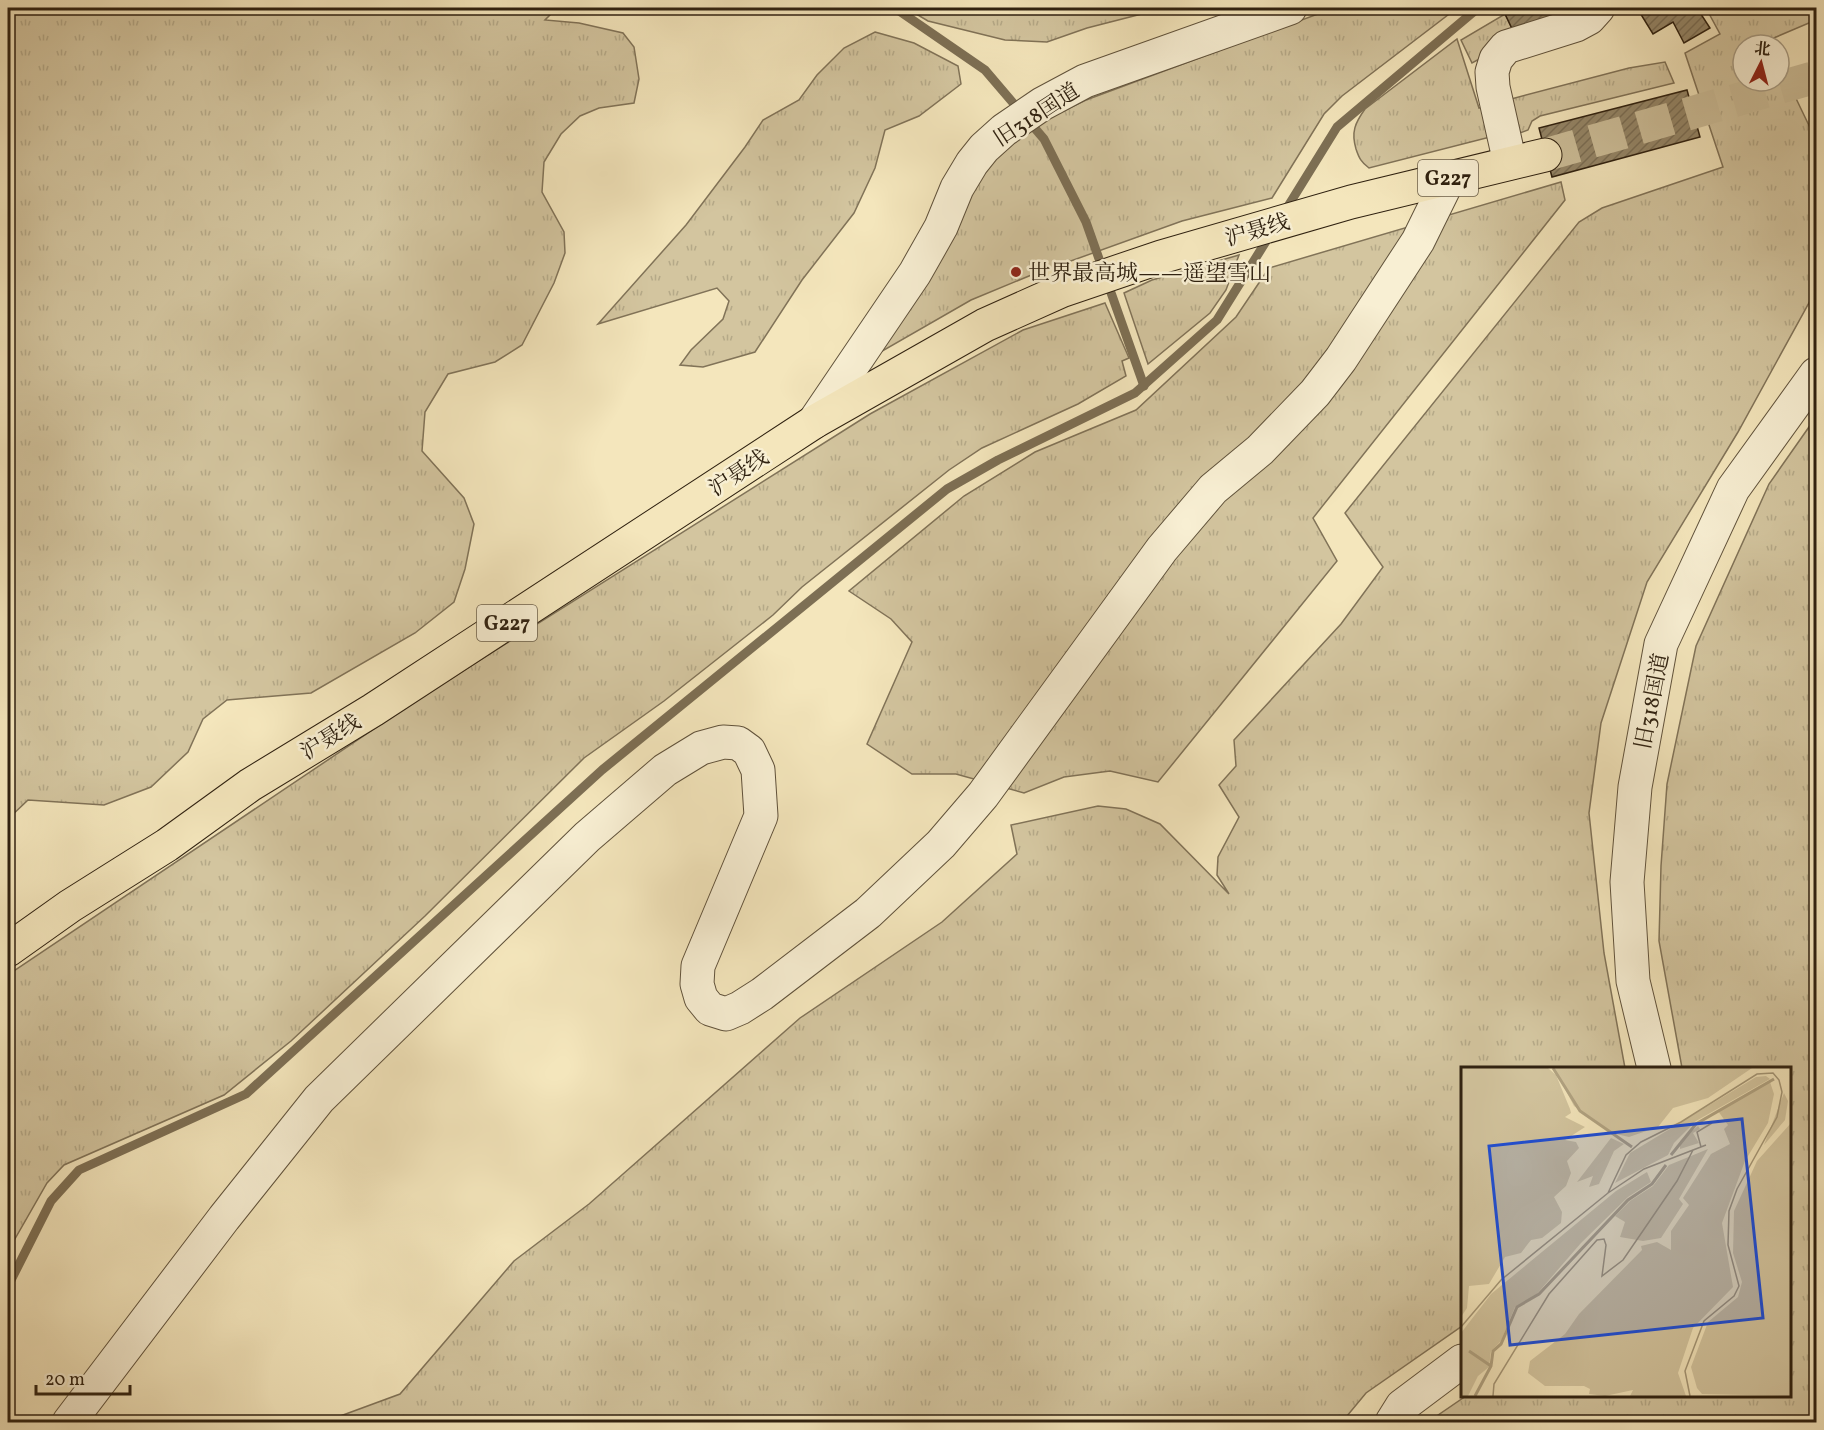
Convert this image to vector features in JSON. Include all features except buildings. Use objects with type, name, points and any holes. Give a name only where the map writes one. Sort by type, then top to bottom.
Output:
[{"type":"highway","name":"沪聂线","points":[[8,950],[70,906],[166,845],[250,785],[373,710],[814,422],[951,343],[1016,310],[1090,280],[1351,202],[1545,155]]},
{"type":"street","name":"旧318国道","points":[[814,422],[915,273],[941,228],[957,188],[972,163],[984,148],[1004,130],[1042,104],[1085,81],[1290,8]]},
{"type":"street","points":[[1510,163],[1492,87],[1492,72],[1496,59],[1506,47],[1576,25],[1589,18],[1599,8]]},
{"type":"street","points":[[69,1422],[224,1218],[319,1100],[587,837],[664,770],[701,748],[723,742],[738,743],[749,751],[758,770],[761,816],[699,966],[697,984],[701,998],[710,1009],[726,1014],[740,1008],[762,994],[868,913],[941,844],[983,795],[1162,549],[1213,489],[1260,450],[1315,393],[1341,359],[1418,241],[1449,178]]},
{"type":"street","name":"旧318国道","points":[[1654,1067],[1633,981],[1627,882],[1635,787],[1661,644],[1733,489],[1816,374]]},
{"type":"street","points":[[1392,1422],[1402,1406],[1461,1362]]},
{"type":"green space","points":[[8,8],[557,8],[545,20],[579,23],[623,33],[634,47],[639,79],[634,103],[599,108],[580,116],[561,134],[544,162],[542,192],[564,232],[565,253],[554,283],[522,345],[495,362],[448,374],[425,412],[422,451],[464,498],[474,524],[465,569],[454,602],[415,633],[311,693],[227,700],[203,719],[188,752],[151,787],[104,805],[28,800],[8,819]]},
{"type":"green space","points":[[906,8],[1165,8],[1087,28],[1047,42],[1005,40],[928,21]]},
{"type":"green space","points":[[1334,8],[1457,8],[1342,96],[1324,114],[1272,198],[1182,221],[1029,276],[971,300],[872,357],[983,171],[1032,126],[1086,100]]},
{"type":"green space","points":[[1706,8],[1816,8],[1816,20],[1785,33],[1731,33],[1731,93],[1791,93],[1791,88],[1816,138],[1816,290],[1738,432],[1647,582],[1601,723],[1589,813],[1604,953],[1625,1067],[1461,1067],[1461,1327],[1366,1393],[1342,1422],[324,1422],[400,1394],[514,1261],[589,1204],[800,1018],[942,922],[1017,854],[1011,825],[1098,806],[1126,809],[1160,824],[1229,894],[1217,875],[1218,857],[1239,817],[1219,785],[1236,766],[1234,740],[1341,624],[1383,567],[1345,513],[1579,222],[1602,208],[1723,167],[1685,53],[1720,34]]},
{"type":"green space","points":[[1505,14],[1517,39],[1472,63],[1461,40]]},
{"type":"green space","points":[[875,32],[914,43],[958,66],[961,84],[919,116],[885,130],[875,168],[854,213],[802,280],[755,352],[703,367],[680,365],[691,350],[723,319],[729,301],[717,288],[598,324],[686,225],[763,120],[799,100],[817,75],[844,48]]},
{"type":"green space","points":[[1457,39],[1479,108],[1487,106],[1498,135],[1369,168],[1359,157],[1354,138],[1356,123],[1365,109]]},
{"type":"green space","points":[[1665,62],[1674,83],[1540,116],[1532,121],[1528,130],[1517,134],[1511,99],[1629,68]]},
{"type":"green space","points":[[1561,182],[1565,200],[1313,518],[1337,561],[1158,782],[1110,771],[1064,777],[1024,793],[956,774],[912,774],[867,744],[912,642],[891,619],[849,591],[964,496],[1035,452],[1136,410],[1236,317],[1269,268]]},
{"type":"green space","points":[[1239,255],[1226,290],[1210,313],[1148,364],[1124,293],[1152,280]]},
{"type":"green space","points":[[1105,303],[1129,358],[1122,361],[1126,376],[1078,404],[982,448],[949,470],[802,587],[773,615],[664,701],[584,758],[425,916],[291,1041],[224,1095],[64,1165],[47,1183],[8,1251],[8,975],[420,698],[870,414],[1023,330]]},
{"type":"green space","points":[[1816,417],[1816,1422],[1428,1422],[1465,1397],[1791,1397],[1791,1067],[1682,1067],[1659,941],[1661,866],[1667,784],[1696,646],[1769,484]]},
{"type":"waterway","points":[[895,8],[985,70],[1044,139],[1086,222],[1144,386]]},
{"type":"waterway","points":[[1285,211],[1337,127],[1478,8]]},
{"type":"waterway","points":[[8,1286],[51,1201],[79,1170],[246,1094],[602,770],[947,489],[998,460],[1135,393],[1217,320],[1270,235]]},
{"type":"tunnel","points":[[1545,155],[1816,77]]},
{"type":"place","name":"世界最高城——遥望雪山","points":[[1016,272]]}]
